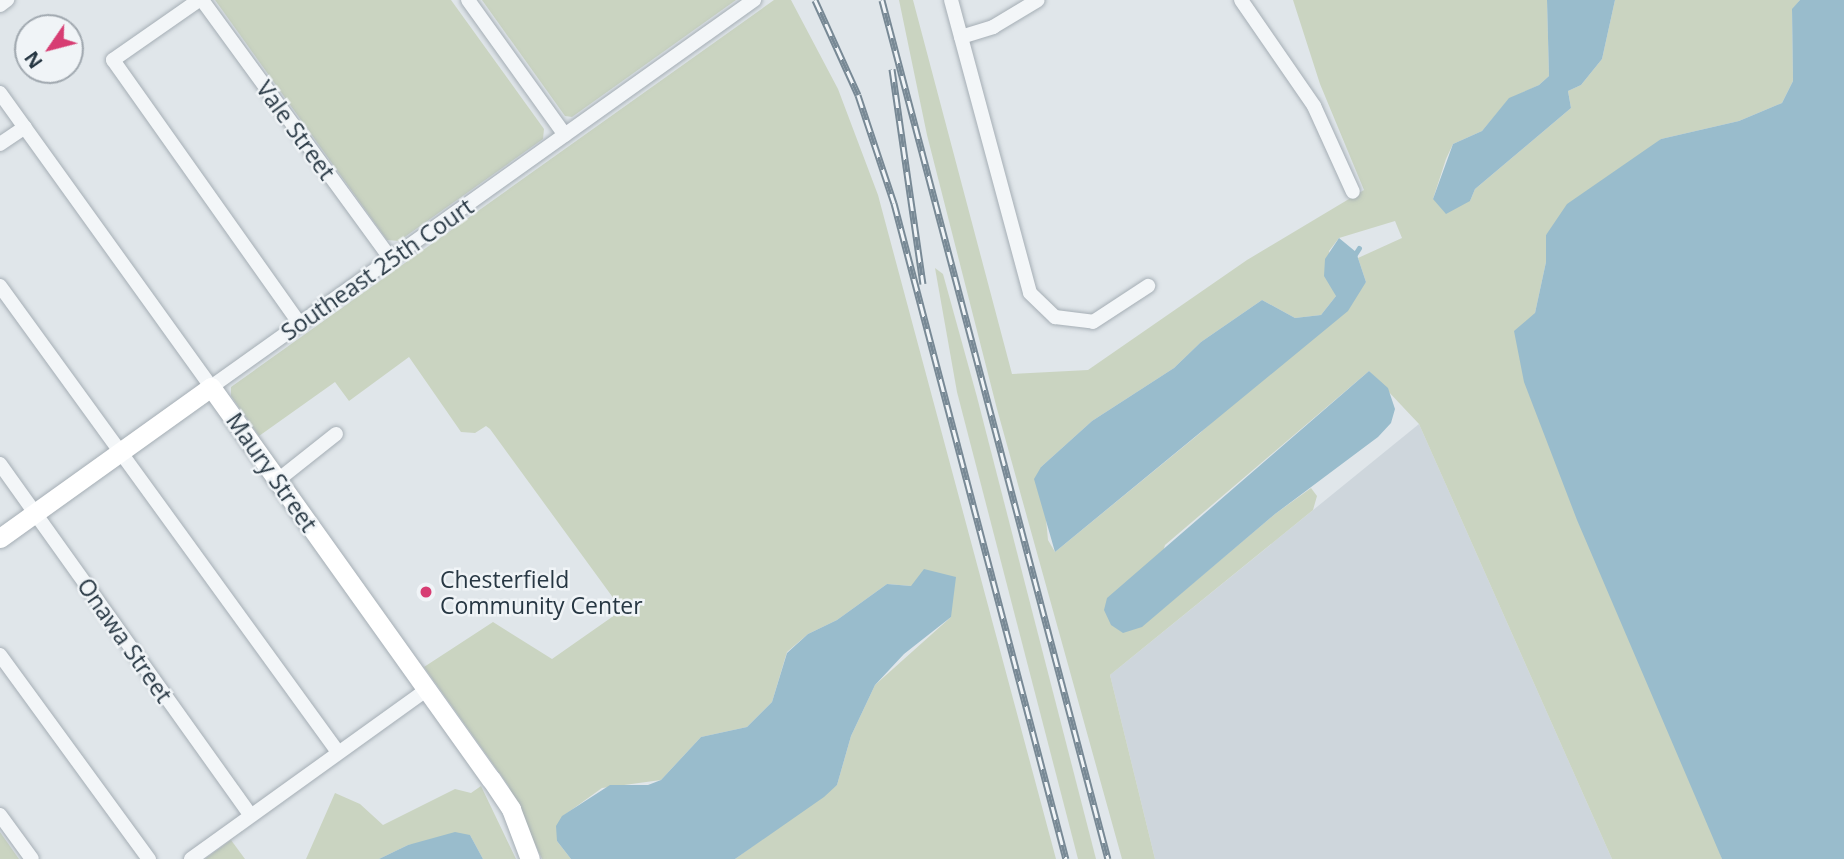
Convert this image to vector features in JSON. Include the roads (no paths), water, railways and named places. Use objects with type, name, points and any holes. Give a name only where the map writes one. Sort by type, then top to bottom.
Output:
[{"type":"main road","name":"Southeast 25th Court","points":[[0,538],[211,387]]},
{"type":"main road","name":"Maury Street","points":[[211,387],[511,809],[530,859]]},
{"type":"street","points":[[0,5],[7,0]]},
{"type":"street","points":[[200,0],[113,60],[300,324]]},
{"type":"street","name":"Vale Street","points":[[200,0],[391,259]]},
{"type":"street","points":[[468,0],[565,135]]},
{"type":"street","name":"Southeast 25th Court","points":[[211,387],[754,0]]},
{"type":"street","points":[[951,0],[1030,293],[1055,317],[1093,322],[1148,286]]},
{"type":"street","points":[[961,37],[993,27],[1038,0]]},
{"type":"street","points":[[1241,0],[1314,106],[1353,192]]},
{"type":"street","name":"Maury Street","points":[[0,93],[211,387]]},
{"type":"street","points":[[0,145],[25,127]]},
{"type":"street","points":[[0,286],[338,752]]},
{"type":"street","points":[[278,480],[336,434]]},
{"type":"street","name":"Onawa Street","points":[[0,464],[250,815]]},
{"type":"street","points":[[0,655],[149,859]]},
{"type":"street","points":[[191,859],[425,690]]},
{"type":"street","points":[[0,815],[32,859]]},
{"type":"water","points":[[1547,0],[1615,0],[1602,59],[1581,85],[1568,91],[1571,108],[1475,189],[1470,201],[1446,214],[1433,199],[1453,144],[1482,131],[1509,98],[1539,85],[1549,76]]},
{"type":"water","points":[[1800,0],[1844,0],[1844,859],[1722,859],[1577,520],[1524,382],[1514,331],[1535,313],[1546,262],[1546,235],[1567,204],[1661,139],[1739,121],[1782,103],[1793,81],[1792,9]]},
{"type":"water","points":[[1339,238],[1356,252],[1366,282],[1348,311],[1055,552],[1034,479],[1041,467],[1092,421],[1174,368],[1201,342],[1262,300],[1295,318],[1321,315],[1336,296],[1324,276],[1325,259]]},
{"type":"water","points":[[1369,371],[1388,388],[1395,409],[1391,423],[1378,437],[1275,514],[1142,627],[1123,633],[1111,625],[1104,610],[1107,598]]},
{"type":"water","points":[[924,569],[956,577],[951,617],[904,654],[875,685],[851,736],[837,785],[824,797],[735,859],[571,859],[557,841],[556,826],[562,816],[610,785],[648,785],[661,780],[701,737],[747,727],[772,702],[787,653],[808,634],[837,620],[887,584],[911,586]]},
{"type":"water","points":[[455,832],[470,835],[483,859],[379,859],[408,845]]},
{"type":"waterway","points":[[1354,256],[1359,248]]},
{"type":"railway","points":[[815,0],[858,95],[894,203],[1066,859]]},
{"type":"railway","points":[[882,0],[1108,859]]},
{"type":"railway","points":[[892,69],[923,284]]},
{"type":"place","name":"Chesterfield Community Center","points":[[426,592]]}]
